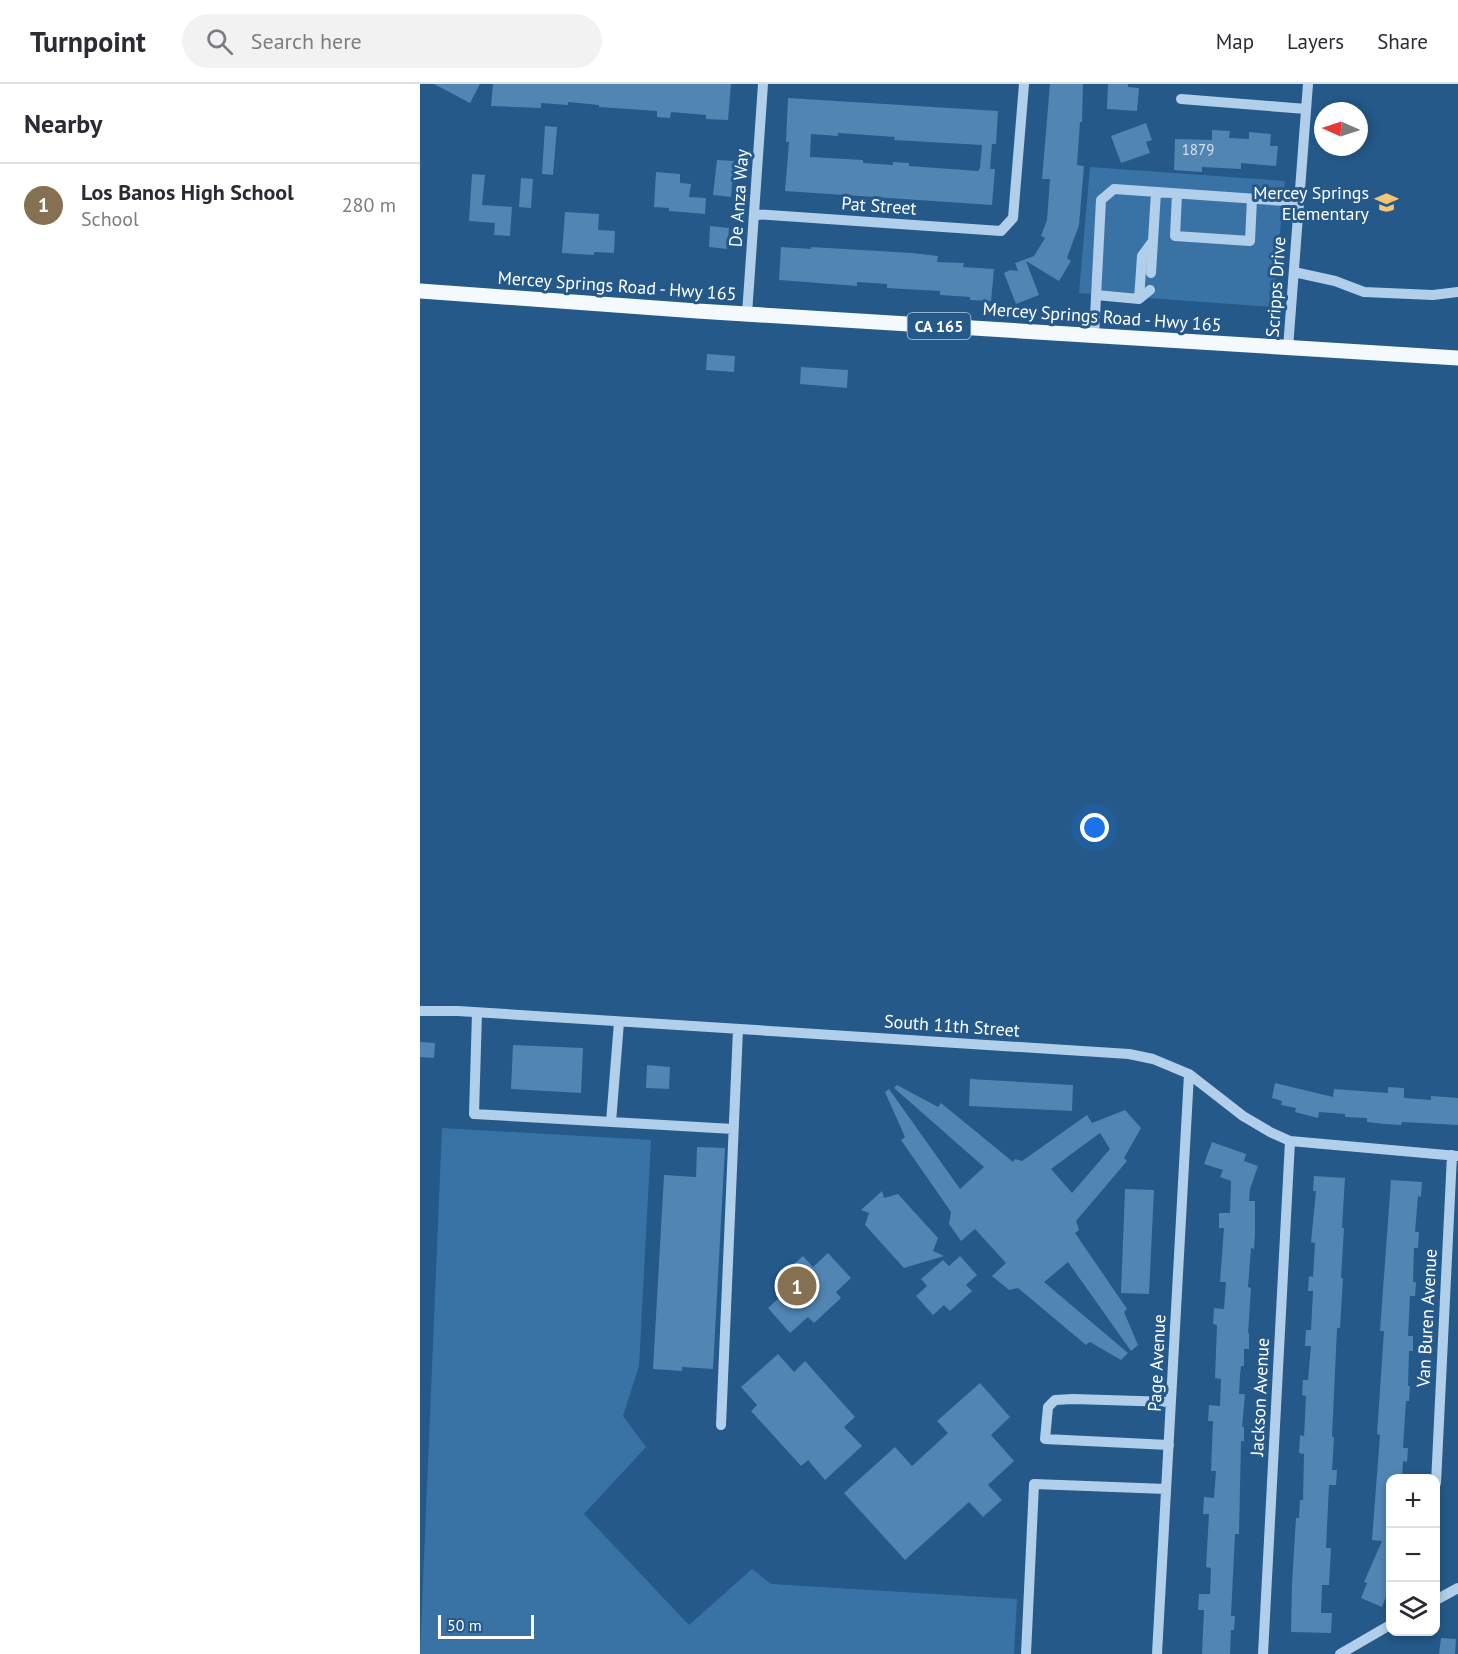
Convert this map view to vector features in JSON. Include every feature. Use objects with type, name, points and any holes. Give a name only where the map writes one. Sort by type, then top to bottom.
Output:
[{"type":"main road","name":"Mercey Springs Road - Hwy 165","points":[[420,291],[747,314],[1458,358]]},
{"type":"street","name":"De Anza Way","points":[[747,314],[763,84]]},
{"type":"street","points":[[1015,84],[1024,84]]},
{"type":"street","name":"Pat Street","points":[[754,214],[1001,231],[1013,218],[1024,84]]},
{"type":"street","name":"Scripps Drive","points":[[1288,348],[1308,84]]},
{"type":"street","points":[[1181,99],[1306,109]]},
{"type":"street","points":[[1094,336],[1101,200],[1114,189],[1299,202]]},
{"type":"street","points":[[1151,273],[1156,192]]},
{"type":"street","points":[[1178,194],[1174,236],[1250,240],[1252,199]]},
{"type":"street","points":[[1139,298],[1142,256],[1154,241]]},
{"type":"street","points":[[1294,272],[1335,281],[1364,292],[1433,295],[1458,292]]},
{"type":"street","points":[[1096,295],[1139,298],[1150,290]]},
{"type":"street","name":"South 11th Street","points":[[420,1011],[1129,1054],[1153,1059],[1189,1074],[1243,1116],[1290,1141],[1455,1155]]},
{"type":"street","points":[[477,1013],[474,1114],[733,1128]]},
{"type":"street","points":[[611,1122],[619,1022]]},
{"type":"street","points":[[721,1425],[738,1029]]},
{"type":"street","name":"Page Avenue","points":[[1157,1654],[1189,1074]]},
{"type":"street","name":"Jackson Avenue","points":[[1263,1654],[1290,1141]]},
{"type":"street","name":"Van Buren Avenue","points":[[1437,1474],[1455,1155]]},
{"type":"street","points":[[1169,1444],[1045,1439],[1048,1407],[1055,1400],[1171,1402]]},
{"type":"street","points":[[1026,1654],[1034,1484],[1166,1489]]},
{"type":"street","points":[[1440,1598],[1458,1588]]},
{"type":"street","points":[[1340,1654],[1386,1627]]},
{"type":"shaded area","points":[[1090,167],[1285,181],[1273,307],[1079,293]]},
{"type":"shaded area","points":[[442,1128],[651,1140],[639,1366],[623,1416],[646,1447],[584,1514],[689,1625],[752,1569],[771,1584],[1017,1599],[1014,1654],[420,1654]]},
{"type":"building","points":[[434,84],[480,84],[470,103]]},
{"type":"building","points":[[493,84],[731,84],[728,120],[706,119],[706,115],[671,112],[670,118],[657,117],[657,111],[599,107],[599,105],[568,102],[568,105],[541,103],[541,108],[491,106]]},
{"type":"building","points":[[1050,84],[1083,84],[1082,122],[1080,122],[1077,165],[1084,166],[1079,225],[1067,258],[1071,261],[1059,281],[1026,261],[1039,295],[1016,304],[1004,273],[1010,270],[1018,271],[1015,263],[1034,256],[1045,238],[1041,236],[1047,220],[1050,179],[1042,179]]},
{"type":"building","points":[[1108,84],[1128,84],[1128,87],[1139,88],[1137,111],[1107,109]]},
{"type":"building","points":[[788,98],[998,111],[996,144],[992,144],[990,169],[995,169],[992,205],[785,191],[789,142],[786,142]],"holes":[[[838,133],[895,137],[894,140],[982,145],[980,168],[978,171],[909,166],[909,163],[893,162],[893,165],[863,163],[863,160],[810,157],[811,134],[838,136]]]},
{"type":"building","points":[[1146,123],[1152,140],[1146,142],[1150,153],[1121,163],[1111,136]]},
{"type":"building","points":[[545,126],[557,127],[553,175],[542,174]]},
{"type":"building","points":[[1212,130],[1230,131],[1229,138],[1249,139],[1249,132],[1271,134],[1270,146],[1278,146],[1276,166],[1241,163],[1241,169],[1202,167],[1202,172],[1174,170],[1175,139],[1212,140]]},
{"type":"building","points":[[717,160],[734,161],[731,197],[713,195]]},
{"type":"building","points":[[656,172],[680,174],[680,183],[691,184],[689,197],[706,198],[705,214],[669,211],[669,208],[654,207]]},
{"type":"building","points":[[472,174],[485,175],[482,205],[512,207],[510,236],[494,235],[495,223],[469,221]]},
{"type":"building","points":[[521,178],[533,179],[531,208],[519,207]]},
{"type":"building","points":[[565,212],[599,214],[598,230],[615,231],[614,253],[594,252],[594,255],[562,253]]},
{"type":"building","points":[[710,226],[729,228],[727,249],[709,247]]},
{"type":"building","points":[[781,247],[912,253],[938,256],[937,262],[964,263],[963,267],[994,269],[991,301],[940,295],[940,291],[887,288],[887,284],[857,282],[857,286],[779,280]]},
{"type":"building","points":[[707,354],[735,356],[734,372],[706,370]]},
{"type":"building","points":[[801,367],[848,370],[847,388],[800,384]]},
{"type":"building","points":[[420,1042],[435,1043],[434,1058],[420,1057]]},
{"type":"building","points":[[513,1045],[583,1048],[581,1093],[511,1089]]},
{"type":"building","points":[[647,1065],[670,1067],[669,1089],[646,1088]]},
{"type":"building","points":[[970,1079],[1073,1085],[1072,1111],[969,1106]]},
{"type":"building","points":[[1275,1083],[1333,1097],[1334,1089],[1388,1093],[1388,1087],[1404,1088],[1404,1098],[1431,1100],[1431,1096],[1458,1098],[1458,1125],[1402,1122],[1401,1125],[1385,1124],[1367,1122],[1367,1118],[1345,1117],[1345,1114],[1319,1112],[1318,1118],[1295,1112],[1296,1108],[1281,1105],[1282,1101],[1272,1098]]},
{"type":"building","points":[[897,1085],[938,1107],[941,1103],[1013,1162],[1015,1159],[1022,1161],[1087,1115],[1092,1123],[1125,1110],[1141,1128],[1124,1158],[1127,1161],[1076,1221],[1079,1230],[1075,1233],[1127,1309],[1124,1312],[1138,1345],[1131,1351],[1068,1262],[1044,1282],[1128,1353],[1121,1360],[1090,1342],[1086,1345],[1018,1288],[1009,1290],[992,1276],[1006,1263],[975,1229],[961,1241],[949,1224],[951,1212],[901,1140],[905,1137],[885,1092],[889,1089],[960,1189],[984,1167],[894,1088]],"holes":[[[1100,1133],[1110,1149],[1072,1193],[1051,1169]]]},
{"type":"building","points":[[1212,1142],[1246,1154],[1244,1161],[1258,1166],[1250,1189],[1249,1201],[1255,1201],[1255,1234],[1254,1249],[1251,1248],[1248,1287],[1251,1288],[1249,1349],[1244,1349],[1244,1366],[1241,1366],[1240,1376],[1239,1394],[1245,1394],[1242,1427],[1244,1427],[1244,1441],[1241,1441],[1239,1534],[1235,1534],[1231,1616],[1235,1616],[1234,1630],[1231,1630],[1230,1654],[1202,1654],[1204,1610],[1198,1610],[1199,1594],[1210,1594],[1211,1568],[1206,1567],[1209,1514],[1203,1514],[1204,1497],[1214,1498],[1216,1471],[1211,1471],[1213,1421],[1208,1421],[1209,1405],[1220,1406],[1221,1379],[1215,1378],[1217,1325],[1213,1324],[1214,1308],[1224,1309],[1226,1282],[1220,1282],[1224,1228],[1219,1228],[1219,1213],[1230,1213],[1231,1181],[1220,1177],[1223,1170],[1204,1164]]},
{"type":"building","points":[[697,1147],[725,1148],[713,1369],[682,1367],[682,1371],[653,1369],[664,1175],[696,1177]]},
{"type":"building","points":[[1314,1176],[1345,1178],[1341,1278],[1343,1278],[1340,1328],[1337,1328],[1332,1437],[1334,1437],[1332,1470],[1337,1470],[1336,1485],[1329,1485],[1326,1548],[1331,1548],[1329,1585],[1322,1585],[1321,1613],[1332,1613],[1331,1633],[1291,1632],[1296,1518],[1299,1518],[1300,1500],[1303,1500],[1304,1454],[1299,1453],[1300,1435],[1304,1436],[1306,1396],[1302,1395],[1303,1380],[1308,1380],[1311,1346],[1305,1346],[1306,1330],[1311,1330],[1313,1291],[1308,1291],[1309,1276],[1313,1277],[1315,1243],[1311,1242],[1316,1191],[1313,1191]]},
{"type":"building","points":[[1391,1180],[1422,1182],[1421,1197],[1418,1196],[1415,1232],[1419,1232],[1418,1248],[1414,1248],[1415,1296],[1410,1296],[1408,1336],[1413,1336],[1413,1351],[1409,1351],[1408,1386],[1410,1386],[1409,1401],[1406,1401],[1403,1448],[1408,1448],[1407,1462],[1403,1461],[1402,1474],[1386,1474],[1386,1596],[1382,1607],[1361,1598],[1367,1583],[1364,1582],[1382,1541],[1372,1540],[1380,1435],[1377,1434],[1384,1331],[1380,1331]]},
{"type":"building","points":[[1125,1189],[1154,1190],[1149,1294],[1121,1293]]},
{"type":"building","points":[[882,1191],[884,1198],[898,1194],[938,1238],[933,1251],[944,1256],[904,1268],[865,1225],[869,1213],[861,1210]]},
{"type":"building","points":[[828,1253],[851,1278],[836,1292],[841,1298],[814,1323],[808,1317],[790,1333],[768,1308],[785,1292],[775,1281],[803,1256],[813,1267]]},
{"type":"building","points":[[960,1256],[977,1275],[966,1285],[972,1291],[950,1311],[944,1305],[933,1315],[916,1296],[927,1286],[921,1279],[943,1260],[949,1266]]},
{"type":"building","points":[[778,1354],[794,1372],[805,1361],[855,1417],[844,1427],[862,1446],[825,1480],[808,1460],[801,1466],[751,1411],[757,1405],[741,1387]]},
{"type":"building","points":[[980,1383],[1010,1417],[991,1435],[1014,1461],[988,1485],[1002,1500],[983,1517],[969,1502],[905,1560],[844,1493],[895,1447],[912,1466],[948,1433],[937,1421]]},
{"type":"building","points":[[1441,1638],[1456,1639],[1455,1654],[1439,1654]]},
{"type":"place","name":"Mercey Springs Elementary","points":[[1387,203]]},
{"type":"place","name":"Los Banos High School","points":[[797,1286]]}]
